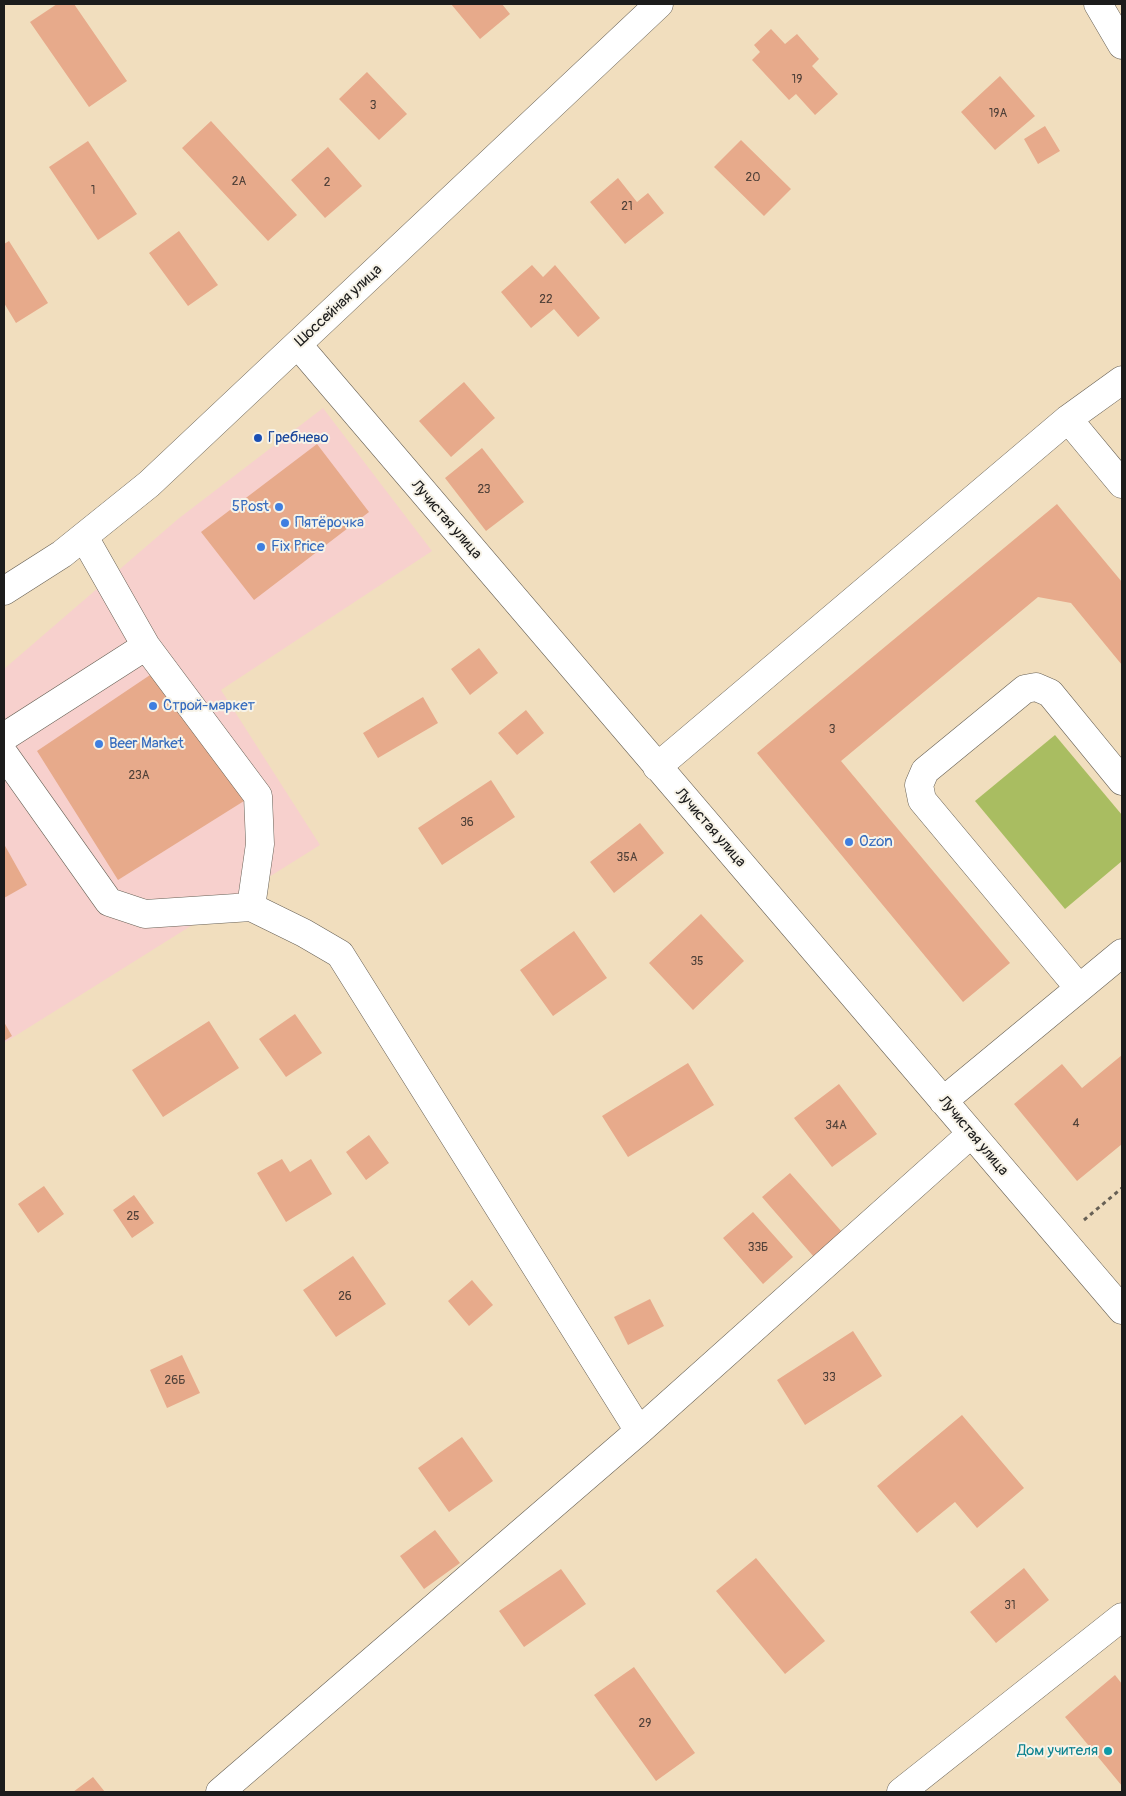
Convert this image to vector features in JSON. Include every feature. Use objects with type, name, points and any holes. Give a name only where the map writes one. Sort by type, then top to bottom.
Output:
[{"type":"street","name":"Шоссейная улица","points":[[4,591],[84,537],[149,484],[298,346],[659,4]]},
{"type":"street","points":[[1098,4],[1122,45]]},
{"type":"street","name":"Лучистая улица","points":[[298,346],[1122,1310]]},
{"type":"street","points":[[658,767],[1068,419],[1122,380]]},
{"type":"street","points":[[1068,419],[1122,484]]},
{"type":"street","points":[[84,537],[146,646],[258,796],[260,844],[251,907]]},
{"type":"street","points":[[4,737],[146,646]]},
{"type":"street","points":[[1079,988],[922,800],[919,785],[926,771],[941,758],[1025,689],[1036,687],[1050,694],[1122,778]]},
{"type":"street","points":[[4,754],[109,902],[145,914],[251,907],[340,954],[639,1431]]},
{"type":"street","points":[[943,1101],[1122,952]]},
{"type":"street","points":[[220,1792],[639,1431],[971,1134]]},
{"type":"street","points":[[901,1792],[1122,1617]]},
{"type":"path","points":[[1061,1239],[1122,1188]]},
{"type":"shaded area","points":[[323,408],[432,551],[221,690],[320,845],[4,1043],[4,669],[178,519]]},
{"type":"green space","points":[[1055,735],[1122,815],[1122,861],[1065,909],[975,801]]},
{"type":"building","points":[[57,4],[74,4],[127,81],[89,107],[30,22]]},
{"type":"building","points":[[451,4],[502,4],[510,14],[480,39]]},
{"type":"building","points":[[771,29],[785,44],[797,34],[819,59],[812,66],[838,94],[815,115],[796,94],[789,100],[752,60],[760,52],[754,45]]},
{"type":"building","points":[[367,72],[407,114],[379,140],[339,99]]},
{"type":"building","points":[[1000,76],[1035,116],[995,150],[961,112]]},
{"type":"building","points":[[211,121],[297,215],[268,241],[182,148]]},
{"type":"building","points":[[1045,126],[1060,151],[1038,164],[1024,139]]},
{"type":"building","points":[[741,140],[791,189],[764,216],[714,167]]},
{"type":"building","points":[[88,141],[137,214],[98,240],[49,167]]},
{"type":"building","points":[[328,147],[362,186],[325,218],[291,180]]},
{"type":"building","points":[[618,178],[637,202],[648,193],[664,213],[625,244],[590,202]]},
{"type":"building","points":[[179,231],[218,285],[188,306],[149,253]]},
{"type":"building","points":[[9,241],[48,303],[16,323],[4,303],[4,244]]},
{"type":"building","points":[[532,265],[543,277],[555,265],[600,318],[578,337],[554,309],[531,328],[501,292]]},
{"type":"building","points":[[464,382],[495,418],[451,457],[419,421]]},
{"type":"building","name":"Пятёрочка","points":[[317,444],[369,512],[254,600],[201,532]]},
{"type":"building","points":[[482,448],[524,502],[486,531],[445,478]]},
{"type":"building","points":[[1057,504],[1122,582],[1122,665],[1071,603],[1038,597],[841,761],[1010,963],[963,1002],[757,753]]},
{"type":"building","points":[[479,648],[498,673],[470,695],[451,669]]},
{"type":"building","points":[[153,673],[244,801],[118,880],[37,751]]},
{"type":"building","points":[[423,697],[438,723],[378,758],[363,733]]},
{"type":"building","points":[[526,710],[544,733],[517,755],[498,733]]},
{"type":"building","points":[[491,780],[515,817],[442,865],[418,828]]},
{"type":"building","points":[[640,823],[664,853],[614,893],[590,862]]},
{"type":"building","points":[[4,844],[27,885],[4,898]]},
{"type":"building","points":[[701,914],[744,961],[693,1010],[649,963]]},
{"type":"building","points":[[574,931],[607,978],[553,1016],[520,970]]},
{"type":"building","points":[[295,1014],[322,1053],[286,1077],[259,1039]]},
{"type":"building","points":[[209,1021],[239,1068],[163,1117],[132,1070]]},
{"type":"building","points":[[4,1022],[12,1036],[4,1041]]},
{"type":"building","points":[[1122,1055],[1122,1144],[1077,1181],[1014,1104],[1062,1064],[1082,1088]]},
{"type":"building","points":[[688,1063],[714,1105],[628,1157],[602,1116]]},
{"type":"building","points":[[839,1084],[877,1134],[832,1167],[794,1118]]},
{"type":"building","points":[[369,1135],[389,1163],[366,1180],[346,1152]]},
{"type":"building","points":[[282,1159],[290,1172],[311,1159],[332,1194],[286,1222],[257,1173]]},
{"type":"building","points":[[790,1173],[842,1232],[814,1257],[762,1197]]},
{"type":"building","points":[[44,1186],[64,1214],[38,1233],[18,1204]]},
{"type":"building","points":[[134,1195],[154,1223],[132,1238],[113,1210]]},
{"type":"building","points":[[753,1212],[793,1257],[763,1284],[723,1238]]},
{"type":"building","points":[[353,1256],[386,1304],[336,1337],[303,1290]]},
{"type":"building","points":[[472,1280],[493,1305],[469,1326],[448,1301]]},
{"type":"building","points":[[650,1299],[664,1326],[628,1345],[614,1317]]},
{"type":"building","points":[[853,1331],[882,1376],[805,1425],[777,1380]]},
{"type":"building","points":[[182,1355],[200,1393],[167,1408],[150,1370]]},
{"type":"building","points":[[962,1415],[1024,1488],[977,1528],[955,1502],[917,1533],[877,1486]]},
{"type":"building","points":[[462,1437],[493,1481],[449,1512],[418,1468]]},
{"type":"building","points":[[435,1530],[460,1563],[424,1589],[400,1556]]},
{"type":"building","points":[[756,1558],[825,1641],[785,1674],[716,1591]]},
{"type":"building","points":[[1024,1568],[1049,1600],[996,1643],[970,1612]]},
{"type":"building","points":[[561,1569],[586,1604],[524,1647],[499,1611]]},
{"type":"building","points":[[634,1667],[695,1753],[656,1781],[594,1695]]},
{"type":"building","name":"Дом учителя","points":[[1115,1675],[1122,1684],[1122,1786],[1065,1717]]},
{"type":"building","points":[[93,1777],[105,1792],[73,1792]]},
{"type":"place","name":"Гребнево","points":[[258,438]]},
{"type":"place","name":"5Post","points":[[279,507]]},
{"type":"place","name":"Пятёрочка","points":[[285,523]]},
{"type":"place","name":"Fix Price","points":[[261,547]]},
{"type":"place","name":"Строй-маркет","points":[[153,706]]},
{"type":"place","name":"Beer Market","points":[[99,744]]},
{"type":"place","name":"Ozon","points":[[849,842]]},
{"type":"place","name":"Дом учителя","points":[[1108,1751]]}]
